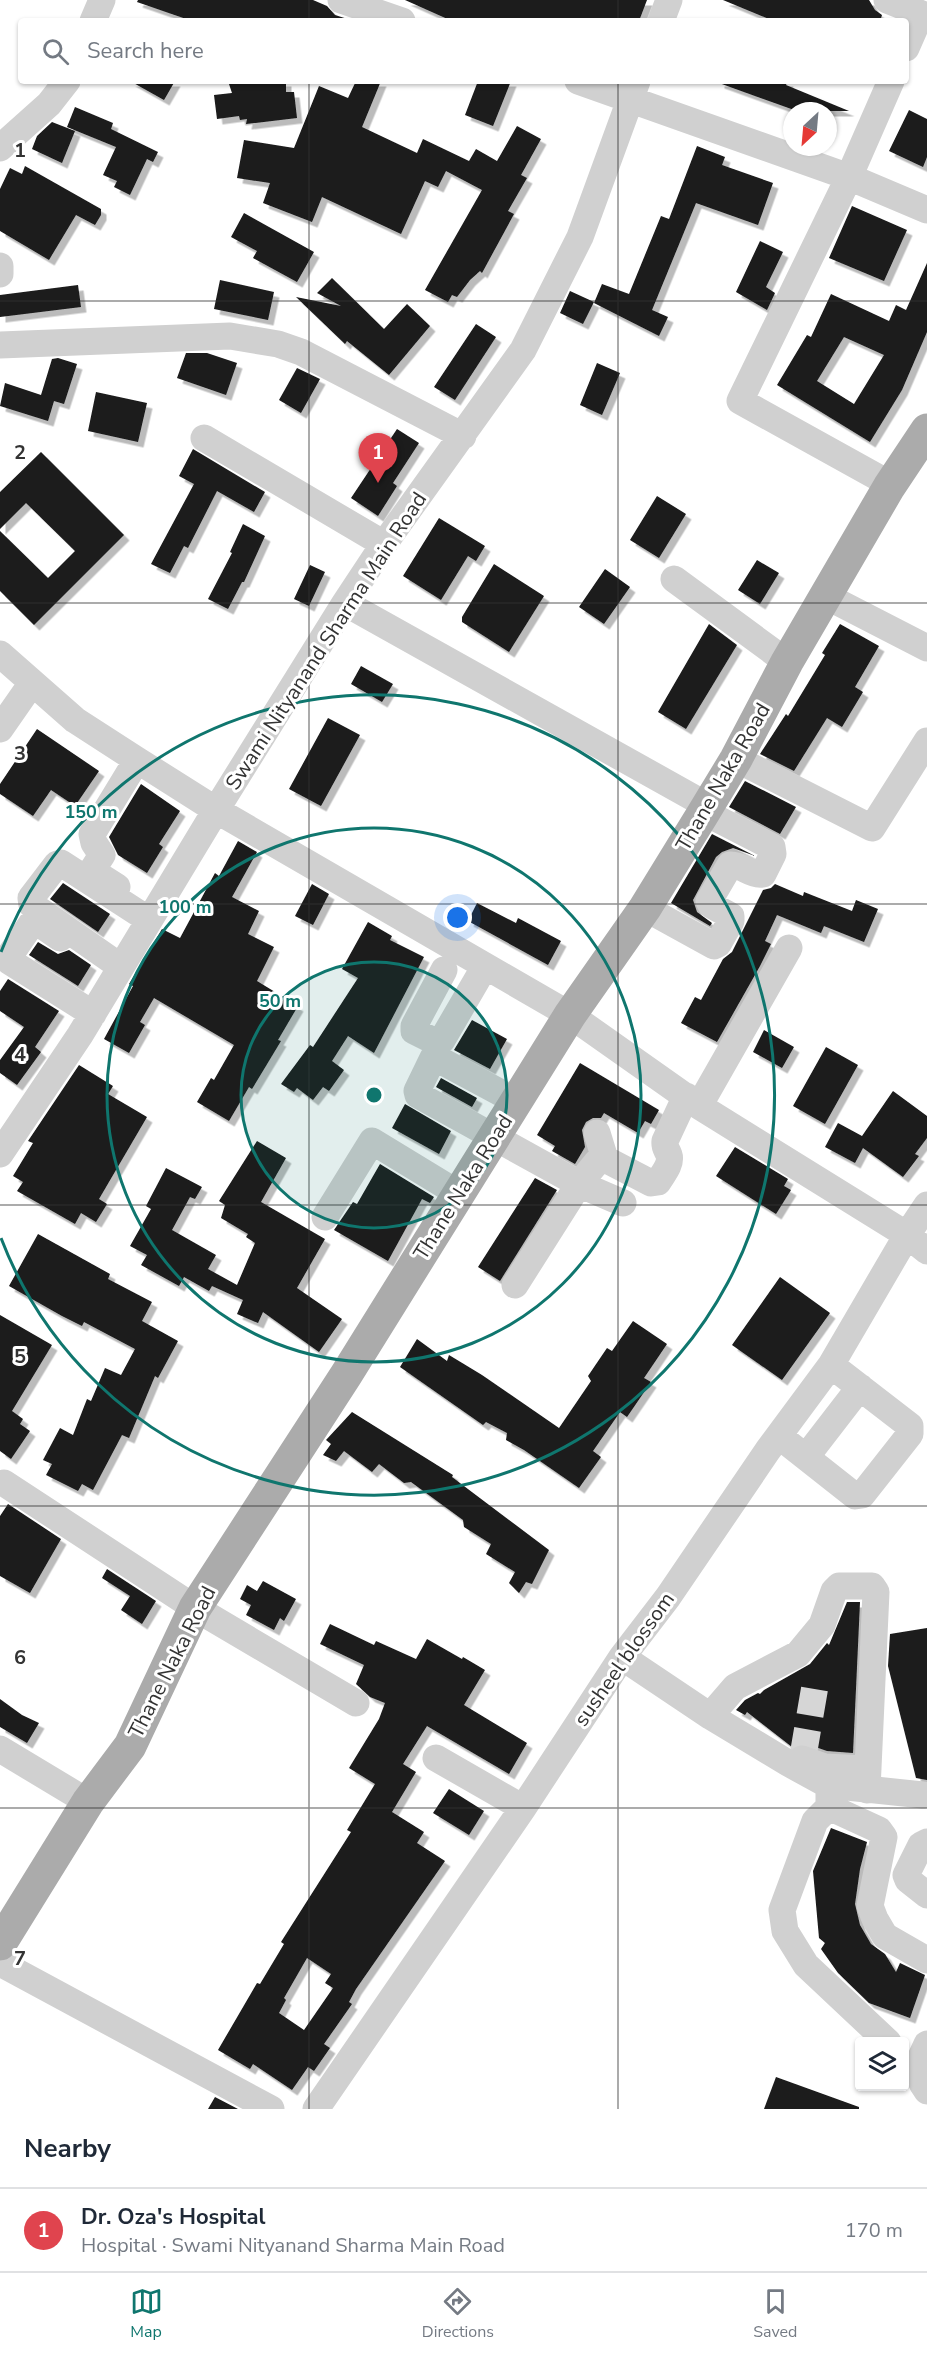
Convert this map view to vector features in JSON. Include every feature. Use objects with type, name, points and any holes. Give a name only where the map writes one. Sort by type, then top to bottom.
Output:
[{"type":"main road","name":"Thane Naka Road","points":[[0,1944],[88,1802],[130,1746],[195,1608],[346,1375],[570,1015],[645,908],[706,809],[736,759],[787,662],[889,488],[927,430]]},
{"type":"street","points":[[94,18],[101,0]]},
{"type":"street","points":[[341,0],[393,18]]},
{"type":"street","points":[[662,18],[669,0]]},
{"type":"street","points":[[887,0],[924,15],[909,42]]},
{"type":"street","points":[[0,148],[49,104],[65,84]]},
{"type":"street","points":[[597,84],[634,90],[927,210]]},
{"type":"street","points":[[889,488],[879,478],[740,401],[849,177],[890,84]]},
{"type":"street","name":"Swami Nityanand Sharma Main Road","points":[[0,1154],[93,1014],[345,603],[384,544],[523,351],[580,237],[634,90]]},
{"type":"street","points":[[0,266],[0,274]]},
{"type":"street","points":[[0,345],[231,336],[256,339],[301,352],[463,436]]},
{"type":"street","points":[[204,438],[384,544]]},
{"type":"street","points":[[674,579],[787,662]]},
{"type":"street","points":[[826,596],[927,648]]},
{"type":"street","points":[[345,603],[772,847],[773,854],[763,874],[758,875],[735,864],[730,865],[709,900],[711,905],[731,916],[731,921],[718,944],[714,946],[645,908]]},
{"type":"street","points":[[0,654],[75,720],[137,760],[216,810],[570,1015],[693,1101],[917,1243]]},
{"type":"street","points":[[0,729],[33,683]]},
{"type":"street","points":[[736,759],[872,828],[927,741]]},
{"type":"street","points":[[137,760],[92,834],[94,843],[102,855],[93,868],[95,873],[152,915]]},
{"type":"street","points":[[119,971],[32,905],[31,898],[57,864],[61,863],[152,915]]},
{"type":"street","points":[[93,1014],[9,961],[10,955],[32,922],[37,922],[119,971]]},
{"type":"street","points":[[597,1133],[605,1159],[651,1183],[658,1182],[669,1163],[669,1155],[664,1148],[665,1141],[693,1101],[789,948]]},
{"type":"street","points":[[444,970],[414,1026],[414,1030],[438,1043],[442,1040],[484,966]]},
{"type":"street","points":[[516,1101],[436,1058],[433,1058],[417,1091],[418,1095],[527,1157],[579,1184],[623,1203]]},
{"type":"street","points":[[325,1217],[372,1141],[459,1194]]},
{"type":"street","points":[[515,1285],[579,1184],[597,1162],[605,1159]]},
{"type":"street","name":"susheel blossom","points":[[316,2109],[524,1808],[622,1657],[668,1597],[779,1436],[917,1243],[927,1205]]},
{"type":"street","points":[[779,1436],[855,1496],[862,1496],[910,1434],[910,1426],[831,1365]]},
{"type":"street","points":[[806,1457],[860,1387]]},
{"type":"street","points":[[4,1484],[195,1608],[357,1703]]},
{"type":"street","points":[[716,1709],[735,1687],[798,1654],[822,1625],[834,1591],[840,1586],[872,1587],[876,1592],[868,1780]]},
{"type":"street","points":[[622,1657],[788,1752],[824,1767],[923,1796]]},
{"type":"street","points":[[716,1709],[829,1796],[879,1830],[884,1836],[870,1906],[878,1928],[885,1936],[927,1960]]},
{"type":"street","points":[[0,1749],[88,1802]]},
{"type":"street","points":[[436,1758],[524,1808]]},
{"type":"street","points":[[868,1780],[829,1796],[815,1821],[782,1910],[785,1931],[806,1965],[883,2037]]},
{"type":"street","points":[[927,1842],[921,1845],[906,1875],[908,1880],[927,1895]]},
{"type":"street","points":[[893,1881],[927,1900]]},
{"type":"street","points":[[875,1919],[927,1944]]},
{"type":"street","points":[[0,1963],[271,2109]]},
{"type":"street","points":[[916,2054],[917,2073],[927,2091]]},
{"type":"building","points":[[138,0],[313,0],[327,6],[335,15],[344,18],[183,18],[137,2]]},
{"type":"building","points":[[405,0],[647,0],[640,18],[445,18]]},
{"type":"building","points":[[723,0],[869,0],[875,10],[882,15],[881,18],[767,18]]},
{"type":"building","points":[[135,84],[173,84],[164,100]]},
{"type":"building","points":[[229,84],[286,84],[286,92],[294,92],[297,118],[246,124],[247,119],[240,120],[239,116],[217,119],[214,95],[232,93]]},
{"type":"building","points":[[355,84],[380,84],[362,127],[417,153],[423,139],[469,161],[476,149],[497,161],[517,126],[541,139],[521,175],[527,178],[508,211],[514,214],[482,273],[480,271],[457,297],[452,295],[448,302],[425,290],[482,190],[446,171],[438,187],[425,181],[401,234],[322,197],[312,222],[263,203],[270,183],[237,178],[244,140],[294,148],[319,86],[348,98]]},
{"type":"building","points":[[477,84],[510,84],[493,126],[465,115]]},
{"type":"building","points":[[722,84],[786,84],[827,102],[783,102],[783,106]]},
{"type":"building","points":[[837,106],[849,111],[837,111]]},
{"type":"building","points":[[75,107],[113,123],[111,129],[158,152],[153,162],[147,159],[130,195],[114,187],[117,181],[103,175],[116,147],[67,127]]},
{"type":"building","points":[[909,110],[927,119],[927,157],[923,167],[889,151]]},
{"type":"building","points":[[52,122],[75,131],[62,163],[32,149],[37,136]]},
{"type":"building","points":[[697,146],[725,157],[722,165],[773,183],[758,225],[696,203],[652,310],[668,317],[659,336],[594,303],[602,284],[629,294],[661,216],[669,219]]},
{"type":"building","points":[[25,166],[101,209],[101,215],[95,225],[76,215],[49,260],[0,231],[0,189],[10,168],[22,174]]},
{"type":"building","points":[[852,206],[907,230],[884,281],[829,258]]},
{"type":"building","points":[[244,213],[314,252],[297,282],[253,258],[257,251],[231,237]]},
{"type":"building","points":[[760,241],[783,252],[766,287],[775,293],[767,310],[736,292]]},
{"type":"building","points":[[927,263],[927,332],[902,390],[870,442],[777,385],[807,335],[811,337],[831,294],[889,321],[896,305],[906,310]],"holes":[[[844,337],[884,355],[854,404],[817,381]]]},
{"type":"building","points":[[332,278],[384,329],[407,304],[430,326],[389,375],[347,341],[345,344],[296,297],[341,306],[317,293]]},
{"type":"building","points":[[220,280],[274,292],[268,320],[214,309]]},
{"type":"building","points":[[78,285],[81,307],[0,317],[0,295]]},
{"type":"building","points":[[570,291],[594,302],[583,324],[560,313]]},
{"type":"building","points":[[476,324],[496,337],[455,400],[434,387]]},
{"type":"building","points":[[186,353],[207,353],[237,363],[226,395],[177,378]]},
{"type":"building","points":[[58,358],[77,364],[64,404],[54,401],[48,421],[0,406],[5,383],[41,395],[52,359]]},
{"type":"building","points":[[597,363],[620,373],[602,415],[580,405]]},
{"type":"building","points":[[297,368],[320,379],[301,413],[279,400]]},
{"type":"building","points":[[96,392],[147,403],[138,442],[88,431]]},
{"type":"building","points":[[397,429],[419,443],[393,483],[397,486],[378,516],[351,498]]},
{"type":"building","points":[[193,449],[265,492],[254,512],[217,491],[188,548],[184,546],[170,573],[151,564],[194,484],[179,476]]},
{"type":"building","points":[[41,452],[124,535],[34,625],[0,591],[0,531],[48,578],[75,551],[26,503],[0,529],[0,492]]},
{"type":"building","points":[[657,496],[686,514],[659,558],[630,540]]},
{"type":"building","points":[[439,518],[485,546],[476,561],[468,556],[441,600],[403,576]]},
{"type":"building","points":[[243,524],[265,536],[244,582],[228,609],[208,599],[232,553],[230,552]]},
{"type":"building","points":[[757,560],[779,573],[760,604],[738,590]]},
{"type":"building","points":[[494,564],[544,596],[509,652],[462,622],[462,617]]},
{"type":"building","points":[[310,565],[325,572],[309,606],[294,599]]},
{"type":"building","points":[[605,569],[630,587],[604,624],[579,607]]},
{"type":"building","points":[[709,624],[737,645],[686,729],[658,712]]},
{"type":"building","points":[[840,624],[879,646],[855,687],[863,692],[842,727],[827,718],[794,771],[760,754],[786,714],[788,716],[825,655],[822,653]]},
{"type":"building","points":[[361,666],[393,684],[382,702],[351,684]]},
{"type":"building","points":[[328,718],[360,735],[321,806],[289,789]]},
{"type":"building","points":[[37,729],[99,771],[75,806],[51,790],[33,816],[0,794],[0,784]]},
{"type":"building","points":[[745,781],[796,807],[780,834],[729,807]]},
{"type":"building","points":[[141,784],[180,811],[159,844],[163,847],[147,873],[118,855],[109,837]]},
{"type":"building","points":[[712,834],[755,856],[733,848],[716,857],[693,900],[697,912],[712,923],[710,926],[671,903]]},
{"type":"building","points":[[238,841],[257,852],[232,897],[259,911],[248,934],[274,947],[257,981],[298,1006],[278,1040],[281,1041],[252,1089],[249,1087],[229,1121],[197,1102],[211,1078],[214,1080],[234,1045],[154,998],[140,1022],[145,1025],[129,1053],[104,1039],[133,986],[129,984],[162,929],[180,938],[215,873],[219,876]]},
{"type":"building","points":[[63,883],[110,914],[98,932],[50,899]]},
{"type":"building","points":[[312,884],[329,894],[313,925],[295,916]]},
{"type":"building","points":[[775,884],[803,896],[804,892],[852,911],[856,900],[878,909],[864,942],[824,926],[821,933],[777,915],[765,941],[771,944],[717,1042],[681,1023],[695,997],[701,1000],[723,959],[732,952],[763,890]]},
{"type":"building","points":[[477,903],[516,923],[518,918],[561,941],[548,965],[468,921]]},
{"type":"building","points":[[368,922],[392,936],[390,940],[424,957],[374,1053],[348,1036],[332,1061],[344,1070],[329,1091],[323,1087],[313,1100],[297,1088],[294,1092],[281,1084],[310,1045],[313,1047],[358,978],[342,969]]},
{"type":"building","points":[[38,942],[58,954],[69,950],[91,965],[78,986],[29,955]]},
{"type":"building","points":[[8,979],[59,1011],[35,1047],[41,1052],[17,1085],[0,1073],[0,1060],[24,1027],[0,1011],[0,991]]},
{"type":"building","points":[[472,1020],[507,1039],[490,1069],[454,1050]]},
{"type":"building","points":[[764,1030],[794,1047],[782,1068],[753,1052]]},
{"type":"building","points":[[826,1047],[858,1065],[825,1124],[793,1106]]},
{"type":"building","points":[[580,1063],[659,1110],[651,1124],[645,1121],[638,1133],[604,1113],[601,1118],[593,1118],[586,1122],[582,1130],[585,1147],[575,1164],[552,1151],[555,1146],[537,1135]]},
{"type":"building","points":[[79,1065],[113,1086],[108,1094],[147,1117],[99,1199],[107,1204],[96,1222],[81,1213],[75,1224],[17,1191],[23,1182],[13,1176],[33,1143],[28,1141]]},
{"type":"building","points":[[441,1078],[477,1098],[472,1107],[436,1087]]},
{"type":"building","points":[[893,1091],[927,1116],[927,1138],[915,1154],[919,1156],[903,1177],[863,1148],[855,1163],[825,1147],[838,1123],[862,1136]]},
{"type":"building","points":[[405,1104],[451,1131],[439,1154],[392,1128]]},
{"type":"building","points":[[257,1141],[286,1158],[261,1202],[325,1239],[297,1288],[342,1319],[319,1352],[263,1312],[258,1323],[237,1314],[243,1300],[212,1286],[209,1291],[184,1277],[179,1286],[141,1265],[147,1255],[130,1246],[151,1209],[146,1206],[166,1168],[202,1187],[195,1199],[190,1197],[172,1230],[216,1255],[208,1269],[237,1285],[255,1243],[246,1237],[248,1234],[221,1218],[225,1205],[219,1201]]},
{"type":"building","points":[[735,1147],[788,1179],[784,1186],[791,1190],[776,1214],[716,1176]]},
{"type":"building","points":[[380,1164],[434,1197],[430,1203],[422,1199],[388,1261],[334,1230],[353,1202],[357,1204]]},
{"type":"building","points":[[535,1178],[557,1190],[500,1281],[478,1267]]},
{"type":"building","points":[[38,1234],[110,1274],[108,1279],[152,1302],[142,1321],[178,1341],[158,1378],[155,1376],[129,1438],[122,1435],[93,1490],[82,1484],[78,1491],[46,1475],[52,1464],[43,1460],[60,1428],[73,1435],[87,1399],[91,1401],[105,1368],[121,1375],[135,1349],[84,1322],[82,1326],[62,1316],[9,1286]]},
{"type":"building","points":[[780,1277],[830,1313],[782,1380],[732,1345]]},
{"type":"building","points":[[0,1315],[52,1345],[12,1411],[23,1419],[20,1424],[30,1431],[11,1459],[0,1451]]},
{"type":"building","points":[[633,1321],[667,1344],[644,1378],[651,1382],[627,1417],[620,1412],[593,1451],[601,1457],[579,1488],[506,1440],[507,1433],[486,1422],[483,1425],[400,1367],[417,1339],[447,1361],[449,1355],[482,1375],[559,1428],[591,1381],[588,1376],[607,1348],[612,1351]]},
{"type":"building","points":[[352,1412],[453,1475],[452,1477],[549,1550],[532,1584],[526,1582],[519,1593],[509,1583],[515,1572],[486,1554],[491,1544],[464,1527],[463,1520],[411,1482],[404,1483],[379,1464],[372,1472],[344,1451],[336,1461],[323,1455],[331,1444],[326,1440]]},
{"type":"building","points":[[8,1504],[61,1539],[30,1593],[0,1576],[0,1516]]},
{"type":"building","points":[[107,1569],[156,1601],[142,1624],[121,1610],[130,1596],[102,1578]]},
{"type":"building","points":[[263,1581],[296,1599],[284,1621],[280,1618],[274,1630],[246,1615],[251,1605],[240,1599],[247,1585],[257,1591]]},
{"type":"building","points":[[847,1602],[860,1602],[853,1753],[827,1751],[807,1744],[792,1747],[747,1712],[745,1715],[736,1710],[745,1700],[760,1694],[810,1664],[827,1643],[829,1645]]},
{"type":"building","points":[[330,1624],[374,1645],[376,1641],[416,1659],[427,1639],[485,1670],[464,1705],[527,1743],[509,1774],[427,1726],[403,1764],[416,1772],[392,1812],[424,1832],[417,1843],[445,1861],[356,1989],[349,2002],[352,2004],[324,2044],[330,2048],[314,2071],[308,2067],[292,2090],[253,2064],[250,2069],[218,2050],[257,1983],[260,1984],[284,1944],[281,1942],[351,1832],[347,1830],[375,1784],[349,1768],[379,1719],[385,1703],[370,1697],[356,1684],[364,1665],[320,1644]],"holes":[[[307,1958],[331,1974],[325,1983],[333,1988],[304,2030],[279,2013],[286,2000],[284,1998]]]},
{"type":"building","points":[[927,1628],[927,1780],[916,1778],[888,1666],[890,1634]]},
{"type":"building","points":[[0,1699],[22,1715],[39,1723],[27,1743],[0,1727]]},
{"type":"building","points":[[449,1789],[484,1811],[469,1835],[433,1813]]},
{"type":"building","points":[[831,1828],[867,1842],[855,1904],[860,1925],[871,1944],[885,1954],[896,1972],[900,1963],[925,1975],[910,2018],[869,2003],[838,1973],[821,1949],[825,1943],[819,1938],[813,1871]]},
{"type":"building","points":[[776,2077],[859,2107],[859,2109],[764,2109]]},
{"type":"building","points":[[215,2097],[238,2109],[208,2109]]},
{"type":"tunnel","points":[[803,1756],[815,1686]]},
{"type":"place","name":"Dr. Oza's Hospital","points":[[378,483]]}]
